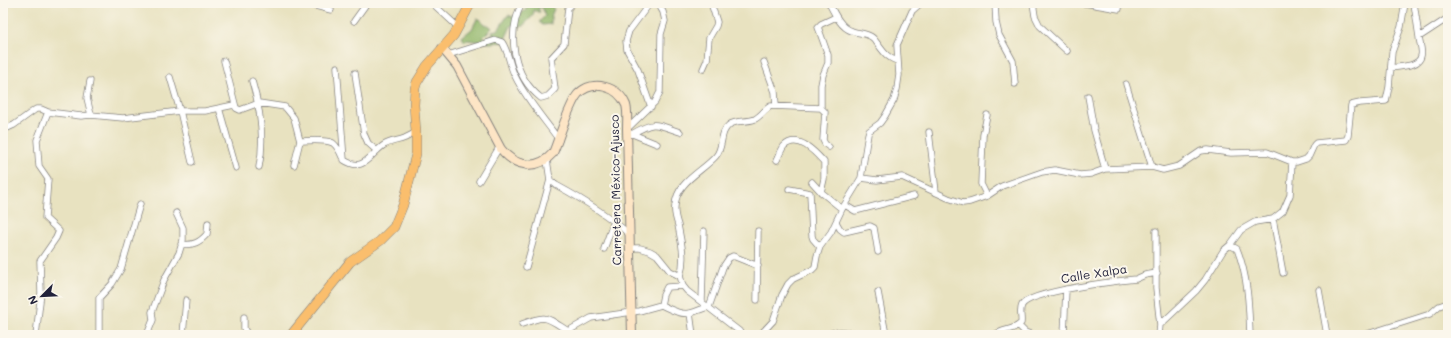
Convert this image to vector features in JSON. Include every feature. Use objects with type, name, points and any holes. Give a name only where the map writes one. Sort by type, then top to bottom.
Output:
[{"type":"main road","points":[[290,335],[350,262],[380,241],[394,227],[403,205],[416,154],[414,105],[415,88],[421,74],[445,51],[471,3]]},
{"type":"main road","points":[[445,51],[457,66],[500,146],[510,159],[525,165],[535,165],[547,160]]},
{"type":"main road","name":"Carretera México-Ajusco","points":[[547,160],[553,153],[572,104],[579,94],[590,87],[600,85],[612,88],[621,97],[626,107],[629,132],[629,234],[632,335]]},
{"type":"street","points":[[304,3],[314,4],[331,10]]},
{"type":"street","points":[[354,21],[368,3]]},
{"type":"street","points":[[432,3],[458,27]]},
{"type":"street","points":[[522,3],[513,35],[516,59],[525,80],[541,98],[548,96],[556,89],[551,58],[564,44],[568,8],[573,3]]},
{"type":"street","points":[[650,3],[629,31],[626,41],[627,50],[638,70],[651,107]]},
{"type":"street","points":[[629,132],[656,102],[660,92],[661,34],[665,21],[663,12],[658,3]]},
{"type":"street","points":[[703,69],[707,60],[709,38],[717,22],[711,3]]},
{"type":"street","points":[[828,3],[836,17],[847,29],[853,32],[862,32],[872,38],[890,59],[898,61]]},
{"type":"street","points":[[760,335],[773,321],[782,295],[788,284],[793,279],[803,275],[815,267],[820,247],[831,232],[843,207],[861,178],[868,134],[880,123],[894,100],[899,75],[897,45],[912,11],[921,3]]},
{"type":"street","points":[[995,3],[996,22],[999,35],[1013,61],[1015,84]]},
{"type":"street","points":[[1034,3],[1035,16],[1040,26],[1067,51]]},
{"type":"street","points":[[1084,3],[1119,9]]},
{"type":"street","points":[[861,178],[877,180],[902,177],[948,198],[963,203],[987,196],[1002,186],[1042,172],[1055,170],[1080,175],[1105,170],[1152,167],[1163,170],[1179,166],[1201,151],[1208,150],[1231,153],[1267,152],[1292,162],[1306,159],[1316,143],[1346,140],[1348,136],[1351,105],[1386,101],[1389,87],[1392,52],[1401,27],[1405,3]]},
{"type":"street","points":[[1391,68],[1418,62],[1422,55],[1414,3]]},
{"type":"street","points":[[820,108],[821,85],[828,63],[828,55],[818,27],[836,17]]},
{"type":"street","points":[[1419,37],[1448,18]]},
{"type":"street","points":[[445,51],[496,40],[502,42],[507,48],[514,74],[521,87],[559,140]]},
{"type":"street","points":[[224,61],[236,108],[240,110],[259,103],[287,108],[294,118],[300,141],[294,165]]},
{"type":"street","points":[[764,62],[773,87],[776,106]]},
{"type":"street","points":[[337,67],[344,160]]},
{"type":"street","points":[[355,73],[364,134],[368,143],[377,151]]},
{"type":"street","points":[[170,77],[192,162]]},
{"type":"street","points":[[90,80],[87,98],[91,115]]},
{"type":"street","points":[[252,81],[259,103],[262,153],[259,167]]},
{"type":"street","points":[[1126,84],[1152,167]]},
{"type":"street","points":[[1088,96],[1094,130],[1105,170]]},
{"type":"street","points":[[3,130],[14,125],[36,108],[48,112],[81,116],[91,115],[124,118],[205,111],[234,105]]},
{"type":"street","points":[[742,335],[683,286],[680,276],[683,266],[683,256],[675,207],[677,195],[692,176],[717,155],[720,149],[722,136],[729,125],[737,121],[747,122],[754,119],[768,107],[820,108],[825,112],[823,140],[829,147]]},
{"type":"street","points":[[219,108],[236,168]]},
{"type":"street","points":[[36,335],[41,293],[40,261],[59,232],[45,218],[48,179],[39,166],[37,140],[48,112]]},
{"type":"street","points":[[987,115],[983,135],[982,184],[987,196]]},
{"type":"street","points":[[629,132],[654,124],[680,132]]},
{"type":"street","points":[[300,141],[333,143],[339,150],[344,160],[349,164],[360,164],[391,141],[404,138],[416,132]]},
{"type":"street","points":[[629,132],[658,144]]},
{"type":"street","points":[[929,132],[936,192]]},
{"type":"street","points":[[777,160],[784,147],[790,142],[796,141],[812,149],[824,162],[824,179],[821,192]]},
{"type":"street","points":[[479,181],[500,146]]},
{"type":"street","points":[[526,267],[550,180],[547,160]]},
{"type":"street","points":[[1160,325],[1196,291],[1205,280],[1223,251],[1230,245],[1240,230],[1254,222],[1273,219],[1283,211],[1290,195],[1292,162]]},
{"type":"street","points":[[550,180],[556,185],[600,210],[629,234]]},
{"type":"street","points":[[812,182],[821,192],[843,207],[855,211],[914,196]]},
{"type":"street","points":[[789,189],[810,194],[812,236],[820,247]]},
{"type":"street","points":[[98,335],[100,332],[99,298],[112,284],[121,270],[140,204]]},
{"type":"street","points":[[147,335],[153,320],[152,312],[164,280],[179,253],[184,232],[176,213]]},
{"type":"street","points":[[1273,219],[1283,273]]},
{"type":"street","points":[[604,249],[614,221]]},
{"type":"street","points":[[836,222],[840,229],[844,232],[870,226],[874,228],[878,252]]},
{"type":"street","points":[[181,244],[192,245],[200,240],[207,234],[208,223]]},
{"type":"street","points":[[702,302],[704,231]]},
{"type":"street","points":[[1156,231],[1156,288],[1160,325],[1159,335]]},
{"type":"street","points":[[757,300],[758,232]]},
{"type":"street","points":[[1230,245],[1237,249],[1246,281],[1249,304],[1250,335]]},
{"type":"street","points":[[630,248],[640,248],[650,251],[657,255],[670,271],[680,276]]},
{"type":"street","points":[[709,307],[723,267],[729,258],[733,256],[758,266]]},
{"type":"street","name":"Calle Xalpa","points":[[1019,326],[1022,319],[1021,310],[1024,303],[1050,292],[1136,279],[1145,275],[1157,273]]},
{"type":"street","points":[[661,305],[662,295],[667,287],[683,286]]},
{"type":"street","points":[[1064,335],[1066,289]]},
{"type":"street","points":[[1319,290],[1326,335]]},
{"type":"street","points":[[878,292],[886,335]]},
{"type":"street","points":[[183,335],[186,300]]},
{"type":"street","points":[[1364,335],[1430,314],[1440,306],[1448,303]]},
{"type":"street","points":[[522,324],[539,318],[548,319],[566,333],[591,318],[645,310],[661,305],[673,310],[690,313],[700,308],[709,307]]},
{"type":"street","points":[[690,313],[693,335]]},
{"type":"street","points":[[244,317],[244,328],[247,335]]},
{"type":"street","points":[[996,335],[1019,326],[1025,332],[1033,335]]},
{"type":"street","points":[[824,335],[849,332],[852,335]]},
{"type":"green space","points":[[527,3],[550,3],[554,9],[551,16],[551,24],[543,25],[539,22],[545,16],[542,7],[538,8],[540,12],[534,10],[533,15],[524,26],[519,27],[517,23],[511,26],[505,39],[502,38],[503,42],[490,43],[467,40],[465,42],[462,37],[472,29],[477,19],[480,19],[492,28],[483,37],[486,38],[493,34],[492,31],[498,30],[508,15],[513,17],[526,10]]}]
